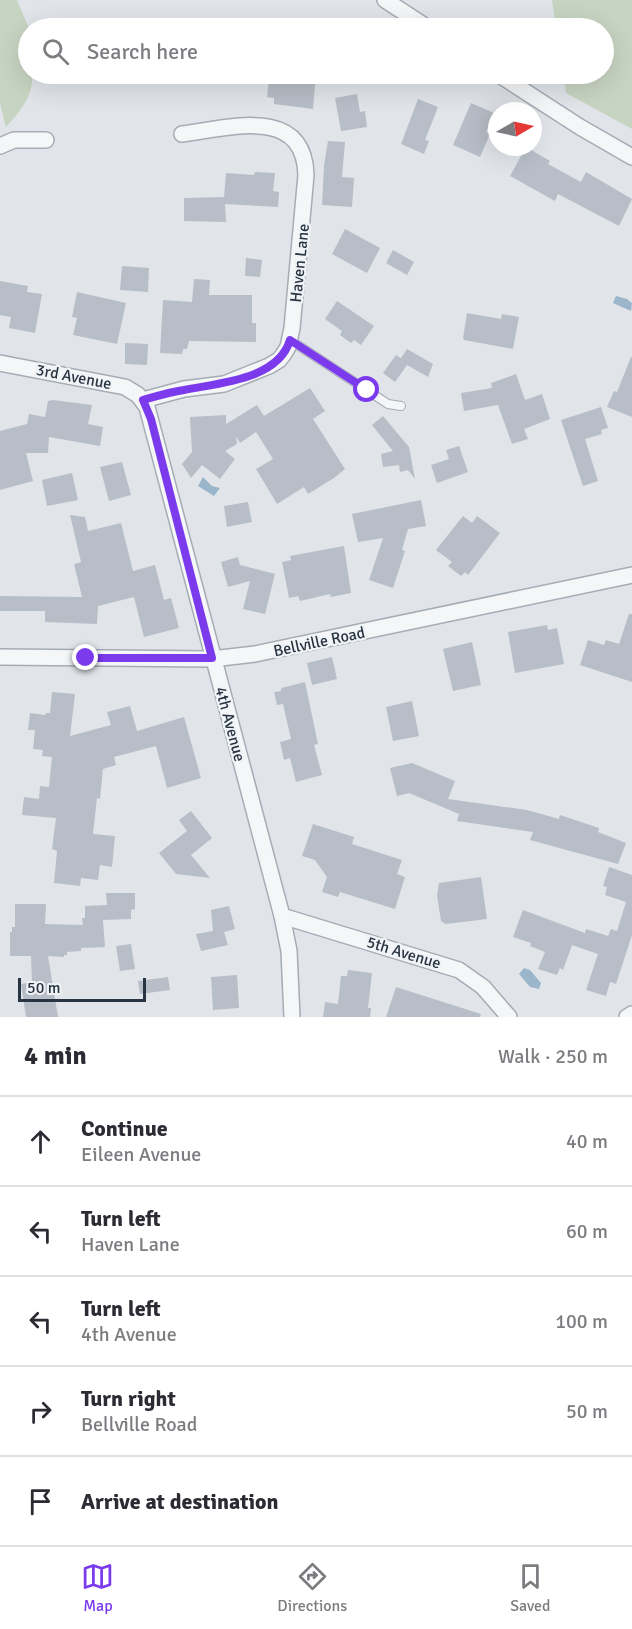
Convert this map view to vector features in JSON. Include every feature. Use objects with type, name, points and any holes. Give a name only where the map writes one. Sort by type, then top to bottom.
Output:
[{"type":"street","points":[[385,0],[413,18]]},
{"type":"street","points":[[513,84],[632,157]]},
{"type":"street","name":"Haven Lane","points":[[182,134],[253,125],[266,126],[290,136],[302,149],[306,164],[304,215],[290,340]]},
{"type":"street","points":[[0,146],[14,140],[46,140]]},
{"type":"street","points":[[143,400],[237,380],[279,360],[290,340]]},
{"type":"street","name":"3rd Avenue","points":[[0,363],[118,384],[132,390],[143,400]]},
{"type":"street","name":"4th Avenue","points":[[143,400],[151,419],[212,658],[282,916],[289,951],[292,1017]]},
{"type":"street","name":"Bellville Road","points":[[0,657],[212,658],[255,654],[632,575]]},
{"type":"street","name":"5th Avenue","points":[[282,916],[459,970],[483,987],[509,1017]]},
{"type":"street","points":[[627,1017],[632,1014]]},
{"type":"lane","points":[[290,340],[388,404],[401,406]]},
{"type":"green space","points":[[0,0],[17,0],[25,18],[18,18],[18,84],[32,84],[31,89],[21,109],[6,127],[0,104]]},
{"type":"green space","points":[[552,0],[632,0],[632,129],[566,93],[565,84],[614,84],[614,18],[555,18]]},
{"type":"water","points":[[616,296],[632,303],[631,311],[613,303]]},
{"type":"water","points":[[203,477],[212,486],[220,488],[214,496],[198,486]]},
{"type":"water","points":[[524,968],[530,970],[541,983],[539,989],[530,987],[519,974]]},
{"type":"building","points":[[268,84],[315,84],[313,109],[274,104],[274,98],[267,97]]},
{"type":"building","points":[[357,94],[360,112],[365,111],[367,127],[341,131],[335,98]]},
{"type":"building","points":[[418,99],[438,107],[425,140],[429,141],[424,154],[401,144]]},
{"type":"building","points":[[471,103],[488,110],[486,132],[488,139],[480,157],[453,145]]},
{"type":"building","points":[[328,141],[345,142],[342,177],[354,178],[352,207],[322,205]]},
{"type":"building","points":[[521,156],[541,156],[550,161],[548,164],[581,182],[586,172],[632,199],[619,226],[558,194],[555,201],[510,176]]},
{"type":"building","points":[[255,172],[275,173],[273,191],[279,192],[278,207],[225,204],[226,222],[184,221],[184,198],[224,197],[226,173],[254,175]]},
{"type":"building","points":[[345,229],[380,248],[367,273],[332,254]]},
{"type":"building","points":[[393,250],[414,262],[407,275],[386,263]]},
{"type":"building","points":[[246,258],[262,260],[260,277],[245,276]]},
{"type":"building","points":[[122,266],[149,268],[148,292],[120,290]]},
{"type":"building","points":[[194,279],[210,280],[209,295],[252,295],[252,323],[256,323],[256,342],[189,341],[187,349],[183,349],[182,354],[160,353],[163,300],[192,302]]},
{"type":"building","points":[[0,281],[28,286],[27,292],[42,294],[35,333],[9,328],[11,317],[0,315]]},
{"type":"building","points":[[77,292],[126,303],[117,344],[73,335],[77,318],[72,317]]},
{"type":"building","points":[[337,301],[374,326],[361,345],[354,340],[351,343],[340,335],[342,331],[325,319]]},
{"type":"building","points":[[467,313],[501,319],[502,314],[519,317],[513,349],[464,340]]},
{"type":"building","points":[[125,343],[148,344],[147,365],[125,364]]},
{"type":"building","points":[[407,349],[433,364],[428,377],[407,365],[395,382],[383,373],[396,355],[401,358]]},
{"type":"building","points":[[631,357],[632,417],[607,407],[614,391],[617,392]]},
{"type":"building","points":[[516,374],[525,400],[542,394],[550,419],[524,429],[528,439],[512,444],[498,405],[464,411],[461,393],[492,388],[491,383]]},
{"type":"building","points":[[310,388],[325,411],[313,419],[345,469],[334,478],[308,494],[304,487],[277,504],[256,469],[273,459],[256,432],[240,443],[236,436],[237,444],[225,451],[235,459],[220,479],[202,465],[191,478],[182,464],[192,452],[190,417],[226,415],[226,424],[257,405],[264,416]]},
{"type":"building","points":[[48,401],[92,405],[88,424],[103,427],[100,446],[49,437],[48,453],[26,453],[33,481],[0,490],[0,431],[27,424],[29,414],[45,417]]},
{"type":"building","points":[[601,407],[608,428],[601,430],[602,434],[585,439],[598,481],[583,486],[561,420]]},
{"type":"building","points":[[383,416],[409,447],[415,479],[408,470],[400,472],[399,465],[383,467],[381,454],[393,451],[372,425]]},
{"type":"building","points":[[459,446],[468,472],[437,483],[431,465],[449,459],[446,450]]},
{"type":"building","points":[[122,462],[131,495],[109,501],[100,467]]},
{"type":"building","points":[[72,473],[78,500],[47,506],[42,480]]},
{"type":"building","points":[[421,500],[426,526],[408,529],[402,550],[405,551],[393,588],[369,580],[383,538],[358,542],[352,514]]},
{"type":"building","points":[[248,502],[252,522],[227,527],[224,506]]},
{"type":"building","points":[[70,515],[85,517],[88,531],[121,523],[133,571],[155,565],[164,600],[171,598],[179,628],[144,637],[134,597],[98,606],[97,624],[45,622],[45,611],[0,611],[0,596],[82,597],[74,564],[81,562]]},
{"type":"building","points":[[463,516],[472,523],[477,516],[500,533],[468,575],[465,572],[461,576],[448,566],[452,562],[436,550]]},
{"type":"building","points":[[344,546],[351,593],[331,597],[330,594],[300,601],[298,596],[289,598],[282,562],[291,560],[290,556]]},
{"type":"building","points":[[238,557],[240,565],[275,574],[265,614],[243,609],[250,581],[228,587],[221,562]]},
{"type":"building","points":[[629,614],[632,614],[632,682],[580,665],[588,640],[604,645],[606,640],[619,644]]},
{"type":"building","points":[[547,625],[548,630],[557,628],[564,664],[515,673],[508,632]]},
{"type":"building","points":[[472,642],[481,685],[453,691],[443,649]]},
{"type":"building","points":[[332,657],[337,679],[312,685],[307,663]]},
{"type":"building","points":[[305,682],[318,744],[314,745],[322,775],[296,782],[290,758],[284,760],[280,742],[291,739],[283,704],[277,705],[274,692]]},
{"type":"building","points":[[52,692],[75,694],[70,736],[111,725],[107,712],[130,706],[137,731],[184,717],[201,778],[167,788],[156,746],[114,757],[116,765],[103,769],[93,834],[115,836],[112,867],[100,865],[98,880],[81,878],[80,886],[54,883],[57,851],[52,849],[56,818],[22,815],[24,797],[39,799],[40,786],[49,787],[52,757],[42,756],[43,750],[33,749],[35,730],[28,730],[30,713],[45,715],[50,713]]},
{"type":"building","points":[[412,701],[419,736],[393,741],[386,707]]},
{"type":"building","points":[[412,763],[455,781],[448,799],[527,810],[559,819],[560,815],[599,828],[598,832],[626,843],[618,864],[530,840],[533,832],[457,821],[459,814],[409,793],[397,796],[390,768]]},
{"type":"building","points":[[191,811],[212,838],[191,855],[210,878],[176,874],[159,853],[187,831],[179,820]]},
{"type":"building","points":[[313,824],[354,837],[352,844],[402,860],[397,874],[405,877],[395,909],[340,892],[338,897],[322,892],[327,877],[315,860],[302,856]]},
{"type":"building","points":[[609,867],[632,875],[632,935],[616,984],[610,982],[606,996],[586,990],[598,954],[572,945],[563,970],[560,968],[557,975],[538,969],[545,952],[530,946],[531,943],[513,937],[523,910],[585,933],[586,929],[608,936],[611,929],[617,931],[626,902],[605,895],[607,887],[603,886]]},
{"type":"building","points":[[481,877],[487,919],[446,924],[441,921],[437,895],[439,883]]},
{"type":"building","points":[[106,893],[135,893],[135,909],[131,910],[131,919],[103,920],[105,947],[81,948],[81,951],[67,952],[64,957],[48,956],[58,1017],[26,1017],[21,984],[32,982],[31,956],[10,956],[10,932],[12,932],[12,927],[15,927],[15,904],[46,904],[45,924],[83,925],[85,906],[107,905]]},
{"type":"building","points":[[229,906],[235,929],[224,932],[228,945],[201,951],[196,934],[213,931],[211,910]]},
{"type":"building","points":[[131,944],[135,969],[120,971],[116,946]]},
{"type":"building","points":[[348,970],[372,973],[368,1008],[371,1008],[370,1017],[323,1017],[325,1002],[338,1004],[341,976],[347,976]]},
{"type":"building","points":[[237,975],[239,1008],[213,1010],[211,977]]},
{"type":"building","points":[[168,977],[170,990],[140,994],[138,981]]},
{"type":"building","points":[[396,987],[481,1014],[480,1017],[386,1017]]},
{"type":"route","points":[[86,658],[212,658],[151,419],[143,400],[184,390],[224,384],[253,374],[279,360],[290,340],[367,390]]}]
